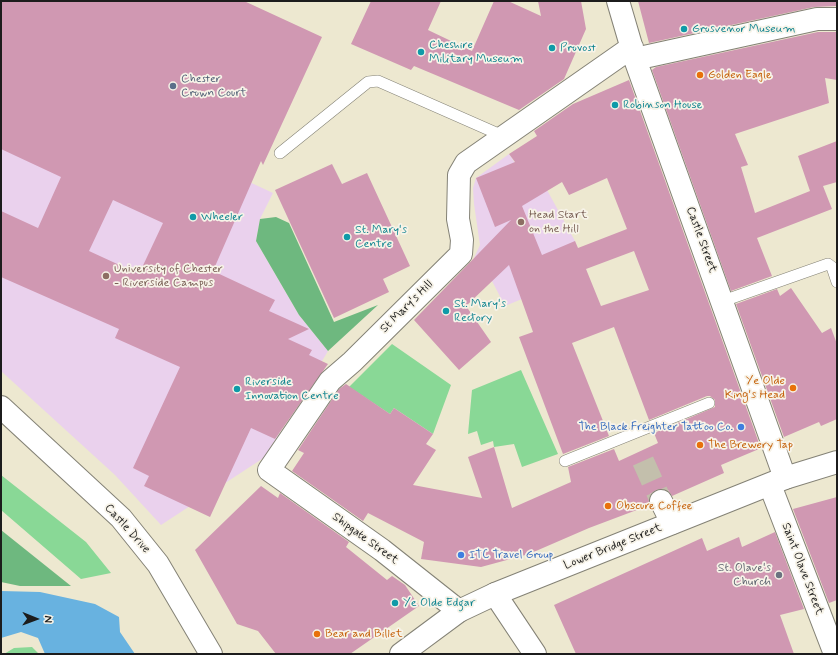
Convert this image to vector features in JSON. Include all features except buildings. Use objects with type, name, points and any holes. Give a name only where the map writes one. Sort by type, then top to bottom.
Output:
[{"type":"street","name":"Castle Street","points":[[618,1],[633,53],[723,301],[777,481]]},
{"type":"street","points":[[633,53],[741,36],[817,19],[837,19]]},
{"type":"street","name":"St Mary's Hill","points":[[269,470],[330,381],[352,362],[460,254],[462,240],[458,219],[459,175],[466,163],[503,136],[633,53]]},
{"type":"street","name":"Castle Drive","points":[[1,407],[121,518],[158,564],[211,654]]},
{"type":"street","name":"Lower Bridge Street","points":[[401,654],[459,611],[495,594],[777,481],[837,462]]},
{"type":"street","name":"Shipgate Street","points":[[269,470],[382,550],[459,611]]},
{"type":"street","name":"Saint Olave Street","points":[[777,481],[835,654]]},
{"type":"street","points":[[660,501],[672,524]]},
{"type":"street","points":[[495,594],[535,654]]},
{"type":"lane","points":[[280,153],[368,82],[378,81],[503,136]]},
{"type":"lane","points":[[723,301],[828,264],[832,267],[837,282]]},
{"type":"lane","points":[[566,461],[709,403]]},
{"type":"shaded area","name":"University of Chester - Riverside Campus","points":[[1,92],[142,132],[273,193],[260,219],[256,241],[299,315],[328,351],[265,457],[161,525],[115,475],[1,371]]},
{"type":"shaded area","name":"Head Start on the Hill","points":[[509,154],[537,196],[547,190],[575,241],[587,272],[505,306],[492,281],[474,258],[480,245],[473,188],[476,178]]},
{"type":"green space","points":[[276,217],[289,223],[334,322],[378,305],[328,351],[299,315],[256,241],[260,219]]},
{"type":"green space","points":[[392,344],[451,385],[433,434],[394,408],[390,414],[349,387]]},
{"type":"green space","points":[[521,370],[558,454],[522,467],[514,444],[494,447],[493,441],[481,445],[477,431],[468,434],[472,390]]},
{"type":"green space","points":[[1,475],[86,542],[111,573],[81,579],[1,510]]},
{"type":"green space","points":[[1,530],[71,586],[20,586],[1,582]]},
{"type":"green space","points":[[32,647],[39,654],[4,654],[14,648]]},
{"type":"water","points":[[1,591],[40,592],[95,604],[119,617],[120,632],[135,654],[45,654],[38,638],[21,632],[1,638]]},
{"type":"tunnel","points":[[643,461],[661,501]]},
{"type":"place","name":"Grosvenor Museum","points":[[684,29]]},
{"type":"place","name":"Provost","points":[[552,48]]},
{"type":"place","name":"Cheshire Military Museum","points":[[421,52]]},
{"type":"place","name":"Golden Eagle","points":[[700,75]]},
{"type":"place","name":"Chester Crown Court","points":[[173,86]]},
{"type":"place","name":"Robinson House","points":[[615,105]]},
{"type":"place","name":"Wheeler","points":[[193,217]]},
{"type":"place","name":"Head Start on the Hill","points":[[521,222]]},
{"type":"place","name":"St. Mary's Centre","points":[[347,237]]},
{"type":"place","name":"University of Chester - Riverside Campus","points":[[106,276]]},
{"type":"place","name":"St. Mary's Rectory","points":[[446,311]]},
{"type":"place","name":"Ye Olde King's Head","points":[[793,388]]},
{"type":"place","name":"Riverside Innovation Centre","points":[[237,389]]},
{"type":"place","name":"The Black Freighter Tattoo Co.","points":[[741,427]]},
{"type":"place","name":"The Brewery Tap","points":[[700,445]]},
{"type":"place","name":"Obscure Coffee","points":[[608,506]]},
{"type":"place","name":"ITC Travel Group","points":[[461,555]]},
{"type":"place","name":"St. Olave's Church","points":[[779,575]]},
{"type":"place","name":"Ye Olde Edgar","points":[[395,603]]},
{"type":"place","name":"Bear and Billet","points":[[317,634]]}]
